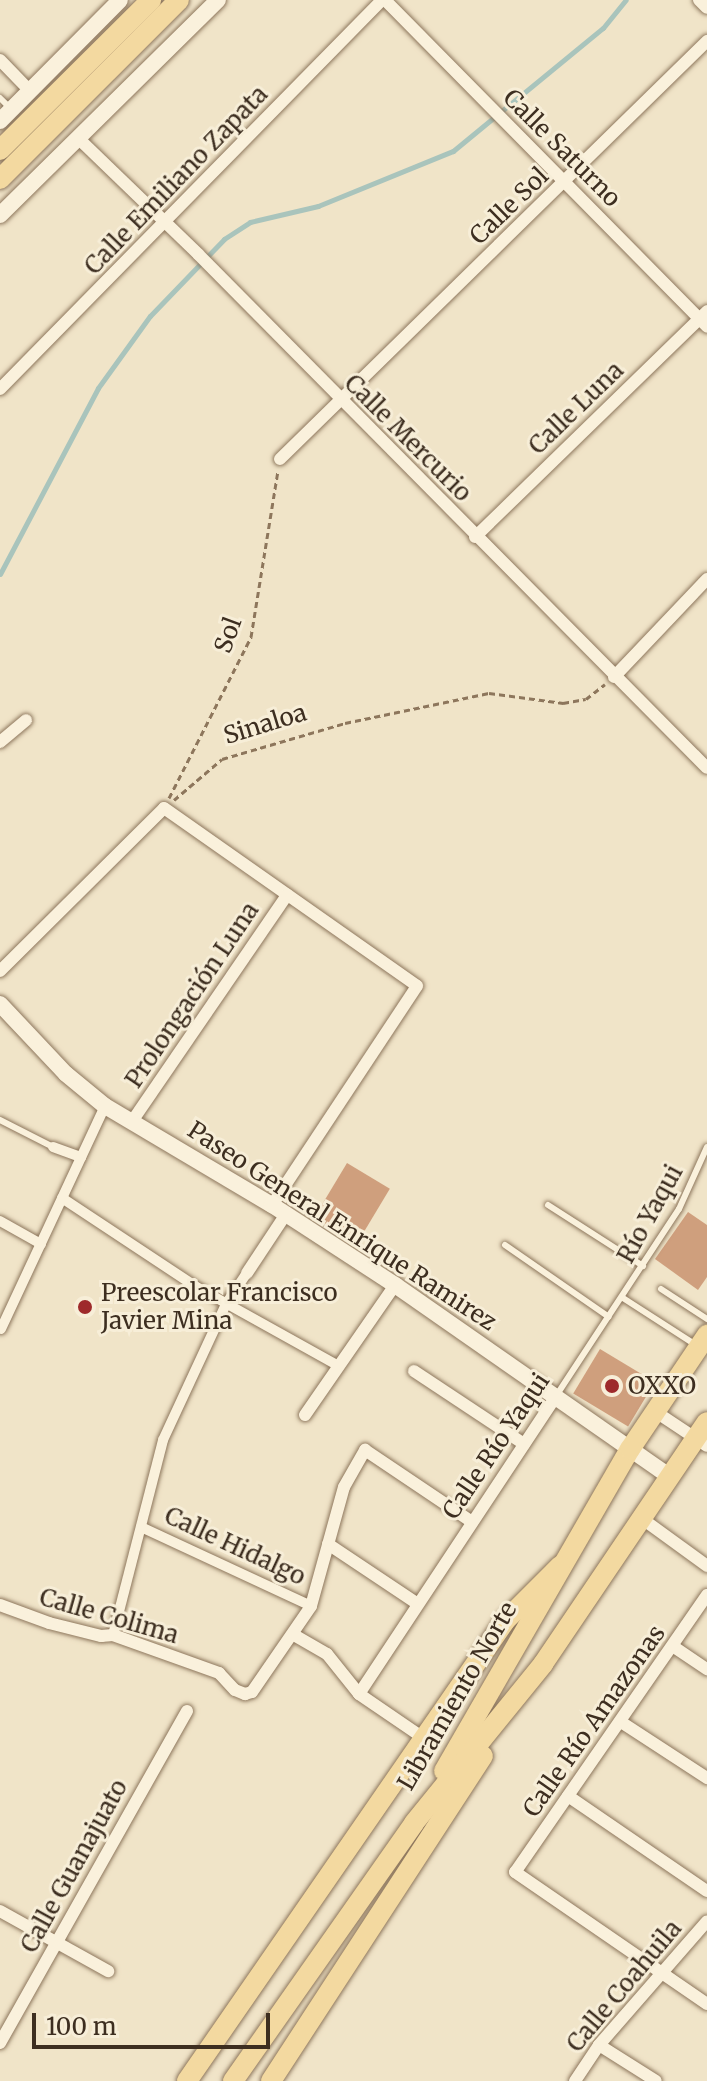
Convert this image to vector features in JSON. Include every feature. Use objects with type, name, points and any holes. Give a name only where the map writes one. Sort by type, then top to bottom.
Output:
[{"type":"main road","points":[[0,150],[151,0]]},
{"type":"main road","points":[[0,179],[179,0]]},
{"type":"main road","name":"Libramiento Norte","points":[[414,1823],[630,1449],[703,1341]]},
{"type":"main road","name":"Libramiento Norte","points":[[414,1823],[543,1664],[669,1476],[703,1435]]},
{"type":"main road","points":[[187,2081],[505,1621],[560,1566]]},
{"type":"main road","points":[[271,2081],[543,1664]]},
{"type":"main road","points":[[233,2081],[414,1823]]},
{"type":"street","points":[[4,109],[30,91],[120,0]]},
{"type":"street","points":[[0,215],[218,0]]},
{"type":"street","name":"Calle Saturno","points":[[384,0],[704,319]]},
{"type":"street","name":"Calle Emiliano Zapata","points":[[0,389],[384,0]]},
{"type":"street","points":[[699,0],[707,8]]},
{"type":"street","name":"Calle Sol","points":[[280,459],[707,41]]},
{"type":"street","points":[[0,60],[30,91]]},
{"type":"street","name":"Calle Mercurio","points":[[78,138],[198,254],[707,768]]},
{"type":"street","name":"Calle Luna","points":[[475,537],[704,319]]},
{"type":"street","points":[[614,677],[707,579]]},
{"type":"street","points":[[0,742],[26,720]]},
{"type":"street","points":[[0,971],[164,808],[417,986],[279,1209],[247,1273],[226,1304],[163,1440],[113,1635]]},
{"type":"street","name":"Prolongación Luna","points":[[133,1120],[287,895]]},
{"type":"street","name":"Paseo General Enrique Ramirez","points":[[0,1004],[66,1074],[105,1106],[279,1209],[395,1285],[669,1476]]},
{"type":"street","points":[[1,1329],[105,1106]]},
{"type":"street","points":[[53,1147],[81,1157]]},
{"type":"street","points":[[62,1198],[226,1304],[339,1366]]},
{"type":"street","points":[[0,1221],[41,1244]]},
{"type":"street","points":[[305,1415],[395,1285]]},
{"type":"street","points":[[414,1371],[524,1444]]},
{"type":"street","name":"Calle Río Yaqui","points":[[359,1694],[556,1396]]},
{"type":"street","points":[[656,1412],[703,1435]]},
{"type":"street","points":[[425,1739],[359,1694],[327,1654],[294,1635],[311,1606],[344,1487],[365,1450],[472,1522]]},
{"type":"street","points":[[641,1518],[707,1566]]},
{"type":"street","name":"Calle Hidalgo","points":[[141,1527],[311,1606]]},
{"type":"street","points":[[328,1544],[418,1604]]},
{"type":"street","name":"Calle Río Amazonas","points":[[662,1973],[515,1872],[674,1647],[707,1595]]},
{"type":"street","name":"Calle Colima","points":[[0,1605],[49,1623],[101,1636],[113,1635],[219,1673],[235,1690],[245,1694],[252,1692],[294,1635]]},
{"type":"street","points":[[674,1647],[707,1669]]},
{"type":"street","name":"Calle Guanajuato","points":[[0,2043],[187,1711]]},
{"type":"street","points":[[621,1722],[707,1778]]},
{"type":"street","points":[[568,1796],[707,1891]]},
{"type":"street","points":[[0,1911],[108,1971]]},
{"type":"street","name":"Calle Coahuila","points":[[575,2081],[599,2045],[707,1921]]},
{"type":"street","points":[[662,1973],[707,2004]]},
{"type":"street","points":[[599,2045],[656,2081]]},
{"type":"lane","points":[[0,1120],[53,1147]]},
{"type":"lane","name":"Río Yaqui","points":[[623,1298],[679,1209],[707,1147]]},
{"type":"lane","points":[[548,1205],[643,1266]]},
{"type":"lane","points":[[505,1245],[609,1317]]},
{"type":"lane","points":[[661,1289],[707,1319]]},
{"type":"lane","points":[[623,1298],[703,1341]]},
{"type":"lane","name":"Calle Río Yaqui","points":[[556,1396],[623,1298]]},
{"type":"path","name":"Sol","points":[[164,808],[251,637],[280,459]]},
{"type":"path","name":"Sinaloa","points":[[164,808],[222,759],[345,723],[489,693],[563,703],[586,699],[614,677]]},
{"type":"building","points":[[347,1163],[390,1189],[357,1243],[315,1217]]},
{"type":"building","points":[[688,1212],[707,1225],[707,1277],[698,1290],[655,1259]]},
{"type":"building","name":"OXXO","points":[[600,1349],[655,1382],[628,1427],[573,1394]]},
{"type":"waterway","points":[[0,574],[98,388],[150,316],[224,239],[250,222],[318,206],[453,151],[603,28],[626,0]]},
{"type":"place","name":"Preescolar Francisco Javier Mina","points":[[85,1307]]},
{"type":"place","name":"OXXO","points":[[612,1386]]}]
